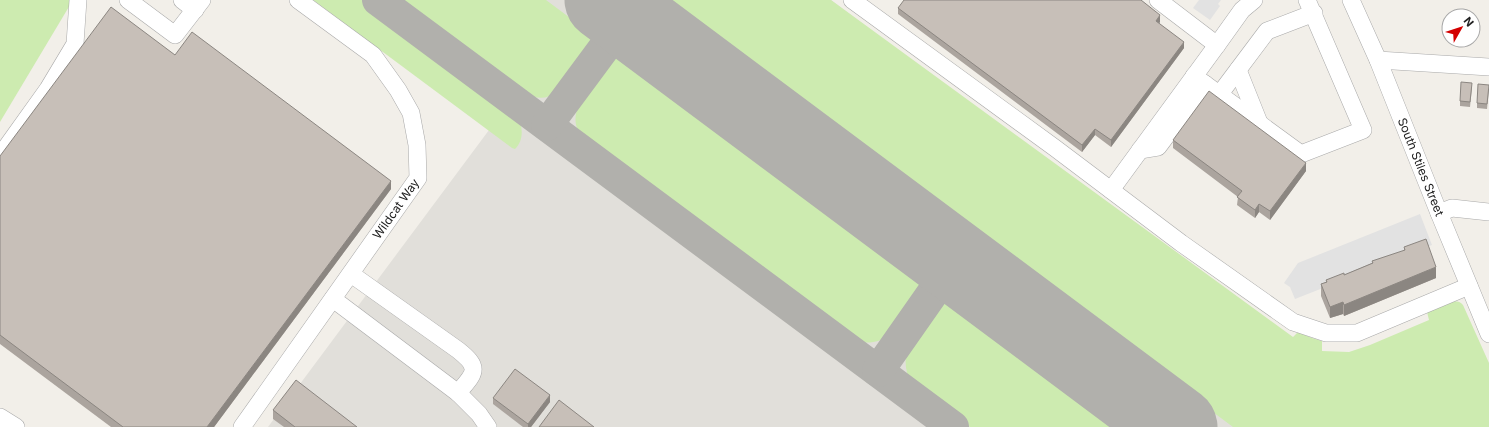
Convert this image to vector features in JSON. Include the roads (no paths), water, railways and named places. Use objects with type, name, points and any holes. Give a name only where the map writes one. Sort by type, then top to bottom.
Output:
[{"type":"street","points":[[0,156],[48,89],[75,44],[78,0]]},
{"type":"street","points":[[128,0],[175,35],[193,3]]},
{"type":"street","name":"Wildcat Way","points":[[242,427],[418,178],[417,145],[411,113],[398,90],[372,55],[298,0]]},
{"type":"street","points":[[852,0],[1181,243],[1293,322],[1326,332],[1357,333],[1469,286]]},
{"type":"street","points":[[1158,0],[1217,45]]},
{"type":"street","points":[[1140,150],[1158,147],[1179,118],[1217,45],[1242,10],[1254,0]]},
{"type":"street","name":"South Stiles Street","points":[[1351,0],[1378,60],[1489,334]]},
{"type":"street","points":[[1200,80],[1219,95],[1301,154],[1363,130],[1311,6],[1267,31],[1219,95]]},
{"type":"street","points":[[1378,60],[1489,67]]},
{"type":"street","points":[[1238,70],[1260,125]]},
{"type":"street","points":[[1110,190],[1140,150],[1200,80]]},
{"type":"street","points":[[1439,213],[1452,208],[1489,212]]},
{"type":"street","points":[[351,274],[458,350],[472,362],[474,369],[473,374],[458,393]]},
{"type":"street","points":[[333,299],[458,393],[479,414],[488,427]]},
{"type":"street","points":[[0,417],[16,427]]}]
